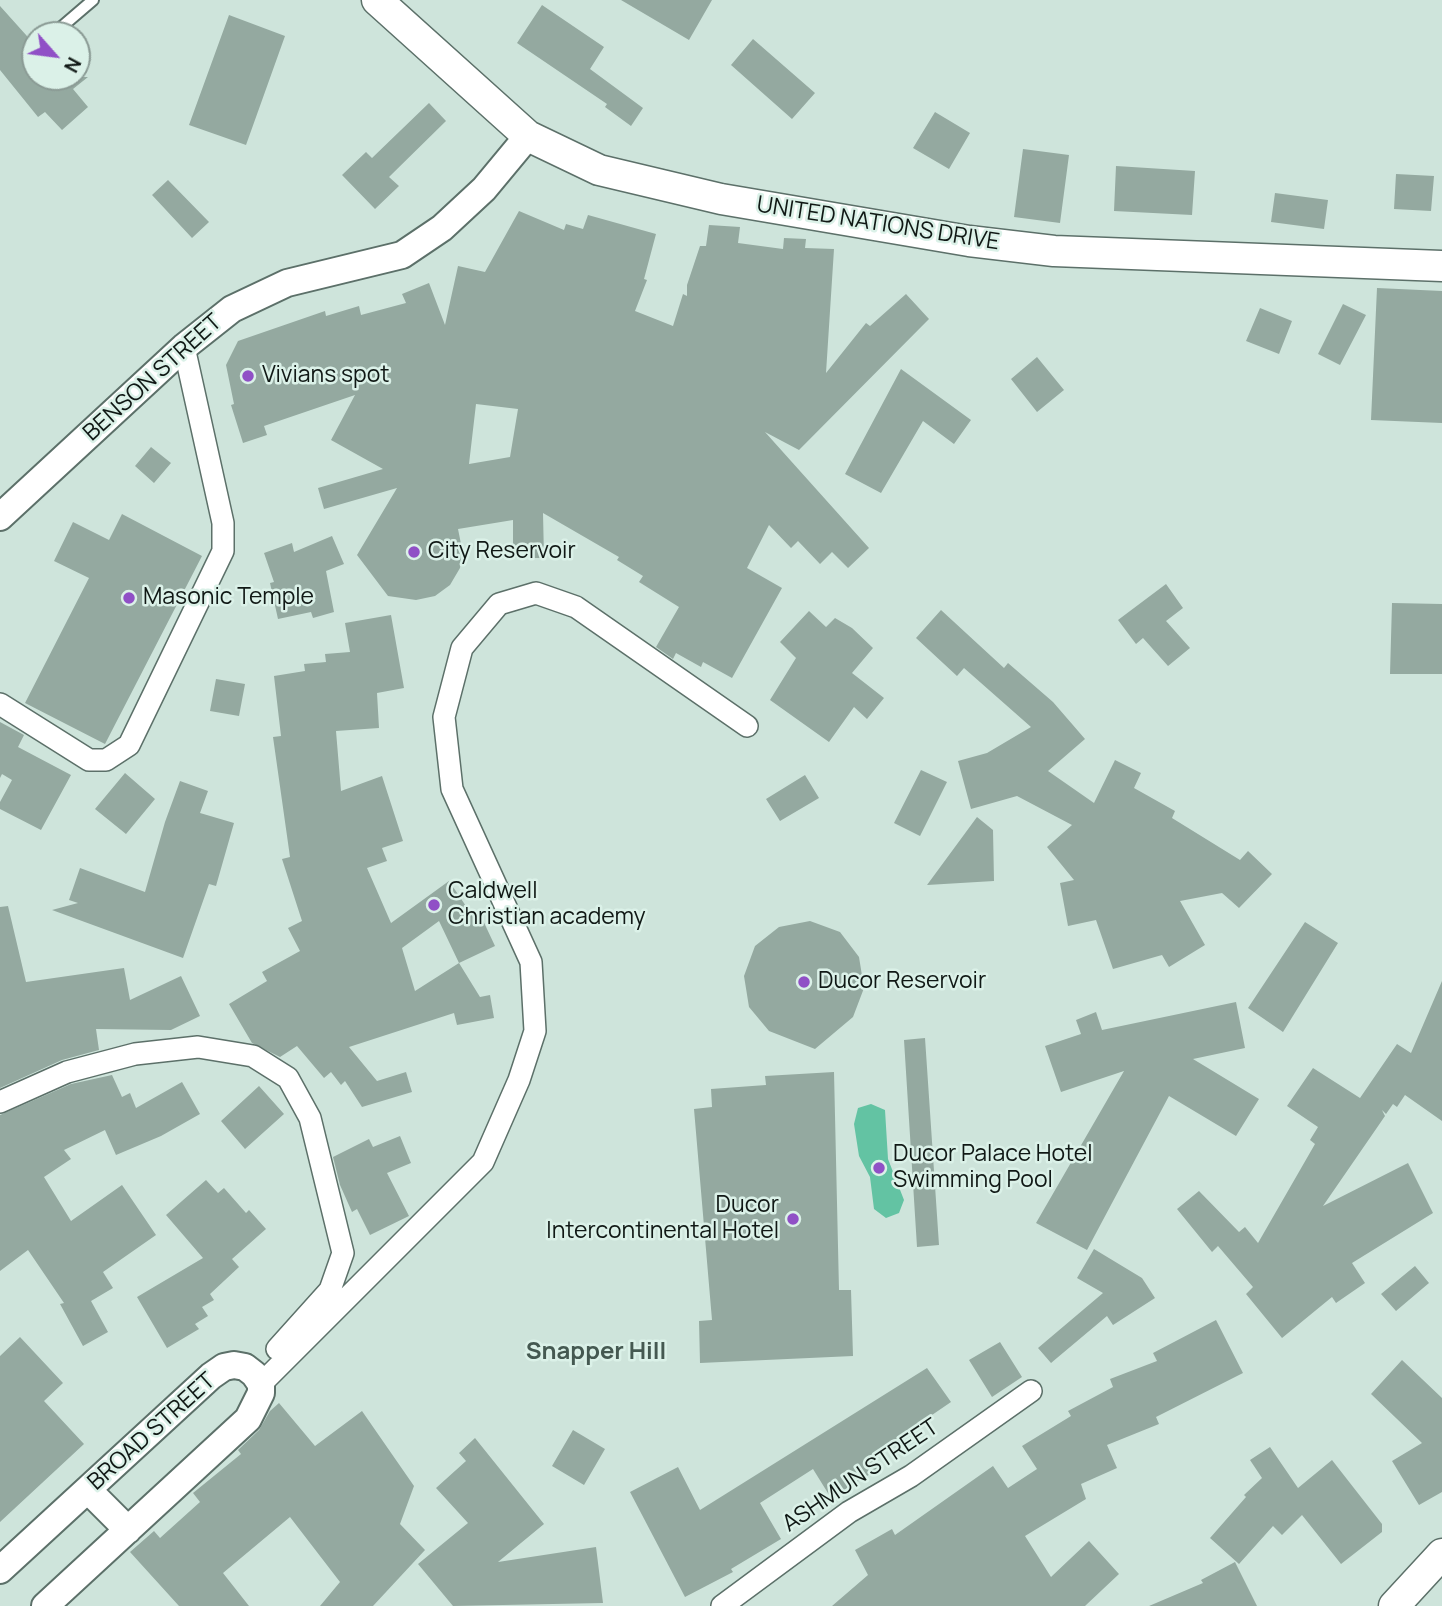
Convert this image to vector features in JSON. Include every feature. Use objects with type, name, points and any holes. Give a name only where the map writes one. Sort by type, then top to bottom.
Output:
[{"type":"main road","name":"UNITED NATIONS DRIVE","points":[[377,0],[528,136],[599,170],[721,199],[1054,251],[1442,266]]},
{"type":"main road","points":[[1394,1606],[1442,1553]]},
{"type":"street","name":"BENSON STREET","points":[[0,517],[184,347],[232,309],[287,283],[402,255],[442,228],[484,189],[528,136]]},
{"type":"street","points":[[0,704],[89,760],[106,760],[129,745],[223,551],[223,523],[184,347]]},
{"type":"street","points":[[257,1379],[483,1162],[519,1080],[535,1031],[531,962],[452,789],[444,717],[462,648],[499,604],[536,593],[576,607],[747,726]]},
{"type":"street","points":[[0,1102],[67,1072],[135,1054],[198,1047],[253,1056],[288,1078],[310,1118],[343,1253],[330,1290],[257,1379],[257,1406],[248,1419],[45,1606]]},
{"type":"street","name":"BROAD STREET","points":[[0,1570],[224,1367],[245,1367],[257,1379]]},
{"type":"street","name":"ASHMUN STREET","points":[[722,1606],[849,1512],[911,1476],[1031,1391]]},
{"type":"street","points":[[88,1490],[128,1530]]},
{"type":"lane","points":[[68,21],[93,0]]},
{"type":"shaded area","name":"Ducor Palace Hotel Swimming Pool","points":[[871,1104],[885,1110],[888,1159],[904,1200],[899,1213],[886,1218],[874,1209],[870,1177],[859,1156],[854,1124],[858,1108]]},
{"type":"building","points":[[621,0],[712,0],[689,40]]},
{"type":"building","points":[[542,5],[604,47],[590,69],[643,108],[631,126],[605,107],[607,104],[517,43]]},
{"type":"building","points":[[0,6],[21,29],[21,91],[75,91],[88,107],[62,130],[45,112],[38,117],[0,70]]},
{"type":"building","points":[[229,15],[285,36],[246,145],[189,125]]},
{"type":"building","points":[[753,39],[815,93],[792,119],[731,65]]},
{"type":"building","points":[[429,103],[446,121],[389,177],[399,186],[375,209],[342,175],[366,152],[372,158]]},
{"type":"building","points":[[935,112],[970,133],[949,169],[913,148]]},
{"type":"building","points":[[1023,149],[1069,155],[1060,223],[1014,217]]},
{"type":"building","points":[[1116,166],[1195,171],[1192,215],[1114,211]]},
{"type":"building","points":[[1396,174],[1434,176],[1431,211],[1394,209]]},
{"type":"building","points":[[168,180],[209,222],[192,238],[152,195]]},
{"type":"building","points":[[1275,193],[1328,200],[1324,229],[1271,222]]},
{"type":"building","points":[[519,211],[564,230],[566,224],[583,229],[588,215],[656,234],[644,279],[647,280],[635,311],[673,326],[683,294],[687,296],[687,285],[700,246],[706,246],[709,225],[740,227],[738,243],[783,249],[784,238],[806,239],[805,248],[834,249],[826,373],[866,323],[870,326],[906,294],[929,319],[799,450],[765,432],[869,548],[848,568],[832,552],[820,564],[798,541],[791,548],[769,525],[747,568],[782,588],[732,678],[703,662],[701,667],[676,653],[673,659],[656,647],[679,607],[639,582],[643,576],[617,560],[619,557],[543,513],[544,558],[513,558],[513,520],[458,529],[462,549],[460,568],[450,585],[435,596],[416,600],[388,596],[357,555],[397,488],[324,509],[318,488],[383,469],[331,440],[355,395],[264,426],[267,435],[243,443],[231,405],[234,404],[226,365],[238,341],[325,311],[326,316],[359,306],[361,315],[406,303],[402,294],[429,283],[445,325],[458,266],[485,272]],"holes":[[[476,404],[518,409],[510,457],[469,464]]]},
{"type":"building","points":[[1377,288],[1442,291],[1442,423],[1371,420]]},
{"type":"building","points":[[1343,304],[1366,315],[1340,365],[1318,354]]},
{"type":"building","points":[[1260,308],[1292,321],[1279,354],[1246,341]]},
{"type":"building","points":[[1037,357],[1064,390],[1037,412],[1011,379]]},
{"type":"building","points":[[901,369],[971,420],[954,444],[923,421],[881,493],[845,474]]},
{"type":"building","points":[[151,447],[171,463],[154,483],[135,466]]},
{"type":"building","name":"Masonic Temple","points":[[122,514],[202,556],[105,744],[25,703],[89,578],[54,561],[73,522],[109,540]]},
{"type":"building","points":[[332,536],[344,564],[326,571],[334,612],[313,618],[311,612],[278,619],[270,583],[274,582],[264,553],[292,543],[294,552]]},
{"type":"building","points":[[1166,584],[1183,608],[1166,621],[1190,648],[1168,666],[1143,638],[1136,644],[1118,620]]},
{"type":"building","points":[[1392,603],[1442,604],[1442,674],[1390,674]]},
{"type":"building","points":[[941,610],[1004,668],[1008,663],[1053,702],[1085,739],[1048,771],[1094,803],[1115,760],[1141,773],[1134,788],[1175,811],[1172,818],[1240,860],[1248,851],[1272,874],[1239,908],[1222,893],[1180,901],[1205,945],[1169,967],[1162,955],[1113,969],[1096,920],[1068,926],[1060,883],[1074,880],[1047,847],[1072,825],[1017,796],[971,809],[958,761],[987,753],[1031,727],[964,668],[957,676],[916,638]]},
{"type":"building","points":[[809,611],[826,627],[835,618],[852,628],[873,648],[852,673],[884,698],[867,719],[854,707],[829,742],[770,700],[796,658],[780,642]]},
{"type":"building","points":[[391,615],[404,688],[377,693],[379,728],[336,731],[341,791],[382,776],[403,841],[382,848],[387,861],[367,868],[391,923],[449,881],[472,915],[479,912],[495,946],[459,963],[480,997],[490,995],[494,1018],[457,1025],[454,1013],[349,1047],[377,1081],[406,1072],[412,1092],[362,1107],[345,1081],[341,1085],[331,1072],[324,1078],[297,1046],[280,1057],[252,1043],[229,1004],[267,981],[262,972],[300,951],[288,928],[302,921],[282,859],[290,857],[273,737],[281,736],[274,676],[305,671],[304,664],[326,662],[325,654],[350,652],[345,623]],"holes":[[[439,921],[459,963],[415,991],[402,948]]]},
{"type":"building","points":[[216,679],[245,684],[239,716],[210,711]]},
{"type":"building","points":[[0,722],[24,735],[18,747],[71,775],[41,830],[0,809],[0,802],[12,780],[2,774],[0,778]]},
{"type":"building","points":[[921,770],[947,782],[920,836],[894,823]]},
{"type":"building","points":[[125,773],[155,799],[126,834],[95,809]]},
{"type":"building","points":[[805,775],[819,798],[780,821],[766,799]]},
{"type":"building","points":[[180,781],[208,791],[200,813],[234,823],[216,886],[209,884],[183,958],[52,910],[78,903],[69,900],[80,868],[145,892]]},
{"type":"building","points":[[977,817],[993,830],[994,881],[927,885]]},
{"type":"building","points":[[8,906],[26,982],[124,968],[130,1000],[181,976],[200,1016],[171,1030],[96,1029],[99,1050],[62,1060],[0,1088],[0,907]]},
{"type":"building","name":"Ducor Reservoir","points":[[810,921],[840,932],[859,957],[864,988],[853,1017],[815,1049],[769,1031],[749,1007],[744,976],[755,946],[779,927]]},
{"type":"building","points":[[1305,922],[1338,943],[1283,1032],[1248,1008]]},
{"type":"building","points":[[1442,981],[1442,1121],[1405,1095],[1397,1107],[1393,1104],[1386,1114],[1382,1110],[1385,1116],[1323,1206],[1408,1163],[1433,1213],[1352,1263],[1365,1283],[1336,1303],[1332,1297],[1282,1338],[1246,1294],[1253,1287],[1218,1246],[1212,1252],[1177,1209],[1199,1191],[1239,1232],[1245,1227],[1258,1243],[1315,1144],[1310,1140],[1318,1127],[1287,1106],[1313,1068],[1360,1098],[1397,1044],[1411,1053]]},
{"type":"building","points":[[1236,1002],[1245,1048],[1193,1059],[1259,1099],[1236,1136],[1169,1096],[1087,1250],[1036,1223],[1124,1071],[1061,1092],[1045,1046],[1081,1034],[1076,1020],[1096,1012],[1102,1030]]},
{"type":"building","points":[[925,1038],[939,1245],[917,1247],[904,1040]]},
{"type":"building","name":"Ducor Intercontinental Hotel","points":[[834,1072],[839,1290],[851,1290],[853,1356],[700,1363],[699,1321],[712,1320],[694,1109],[712,1107],[711,1089],[766,1085],[765,1076]]},
{"type":"building","points":[[112,1075],[122,1097],[130,1093],[136,1108],[182,1082],[200,1114],[161,1136],[116,1155],[105,1130],[64,1150],[71,1159],[44,1177],[71,1221],[122,1185],[156,1235],[103,1272],[113,1288],[91,1301],[108,1332],[83,1346],[60,1304],[64,1303],[28,1250],[0,1271],[0,1115],[71,1084]]},
{"type":"building","points":[[259,1086],[284,1114],[245,1149],[221,1121]]},
{"type":"building","points":[[400,1136],[411,1163],[387,1173],[409,1216],[370,1235],[357,1209],[352,1212],[340,1185],[333,1157],[369,1139],[373,1147]]},
{"type":"building","points":[[206,1180],[218,1193],[224,1188],[246,1213],[249,1210],[266,1229],[232,1259],[239,1267],[210,1294],[214,1300],[202,1307],[208,1316],[195,1324],[199,1329],[167,1348],[137,1297],[203,1258],[166,1215]]},
{"type":"building","points":[[1094,1249],[1142,1278],[1155,1298],[1113,1325],[1107,1316],[1051,1363],[1038,1348],[1103,1293],[1077,1278]]},
{"type":"building","points":[[1415,1266],[1429,1283],[1396,1311],[1381,1294]]},
{"type":"building","points":[[1216,1320],[1243,1373],[1156,1417],[1159,1424],[1107,1445],[1117,1468],[1081,1484],[1086,1499],[1025,1536],[1051,1577],[1089,1541],[1119,1574],[1085,1606],[832,1606],[868,1575],[855,1550],[892,1529],[895,1535],[993,1466],[1008,1488],[1037,1469],[1022,1446],[1071,1416],[1068,1411],[1113,1387],[1110,1379],[1157,1361],[1153,1353]]},
{"type":"building","points":[[20,1337],[63,1383],[44,1401],[84,1444],[0,1522],[0,1356]]},
{"type":"building","points":[[1000,1342],[1022,1377],[992,1397],[969,1360]]},
{"type":"building","points":[[1402,1360],[1442,1398],[1442,1492],[1419,1505],[1392,1461],[1422,1443],[1371,1394]]},
{"type":"building","points":[[927,1368],[951,1402],[872,1456],[880,1468],[831,1498],[813,1469],[760,1503],[781,1539],[731,1569],[733,1572],[685,1597],[630,1492],[678,1467],[700,1510]]},
{"type":"building","points":[[279,1403],[315,1446],[362,1411],[414,1486],[400,1524],[425,1550],[373,1606],[320,1606],[340,1582],[290,1517],[223,1573],[249,1606],[179,1606],[130,1552],[154,1531],[160,1538],[200,1502],[193,1493],[241,1454],[238,1450],[259,1430],[270,1411]]},
{"type":"building","points":[[573,1430],[605,1449],[584,1485],[552,1466]]},
{"type":"building","points":[[475,1438],[544,1524],[498,1562],[596,1547],[603,1603],[453,1606],[418,1564],[468,1523],[436,1488],[466,1461],[459,1453]]},
{"type":"building","points":[[1270,1447],[1298,1488],[1332,1460],[1382,1524],[1382,1532],[1341,1564],[1302,1515],[1282,1535],[1273,1526],[1239,1564],[1210,1538],[1246,1497],[1244,1495],[1262,1478],[1250,1460]]},
{"type":"building","points":[[1235,1562],[1257,1606],[1149,1606],[1203,1583],[1201,1580]]},
{"type":"place","name":"Vivians spot","points":[[248,376]]},
{"type":"place","name":"City Reservoir","points":[[414,552]]},
{"type":"place","name":"Masonic Temple","points":[[129,598]]},
{"type":"place","name":"Caldwell Christian academy","points":[[434,905]]},
{"type":"place","name":"Ducor Reservoir","points":[[804,982]]},
{"type":"place","name":"Ducor Palace Hotel Swimming Pool","points":[[879,1168]]},
{"type":"place","name":"Ducor Intercontinental Hotel","points":[[793,1219]]},
{"type":"district","name":"Snapper Hill","points":[[596,1352]]}]
